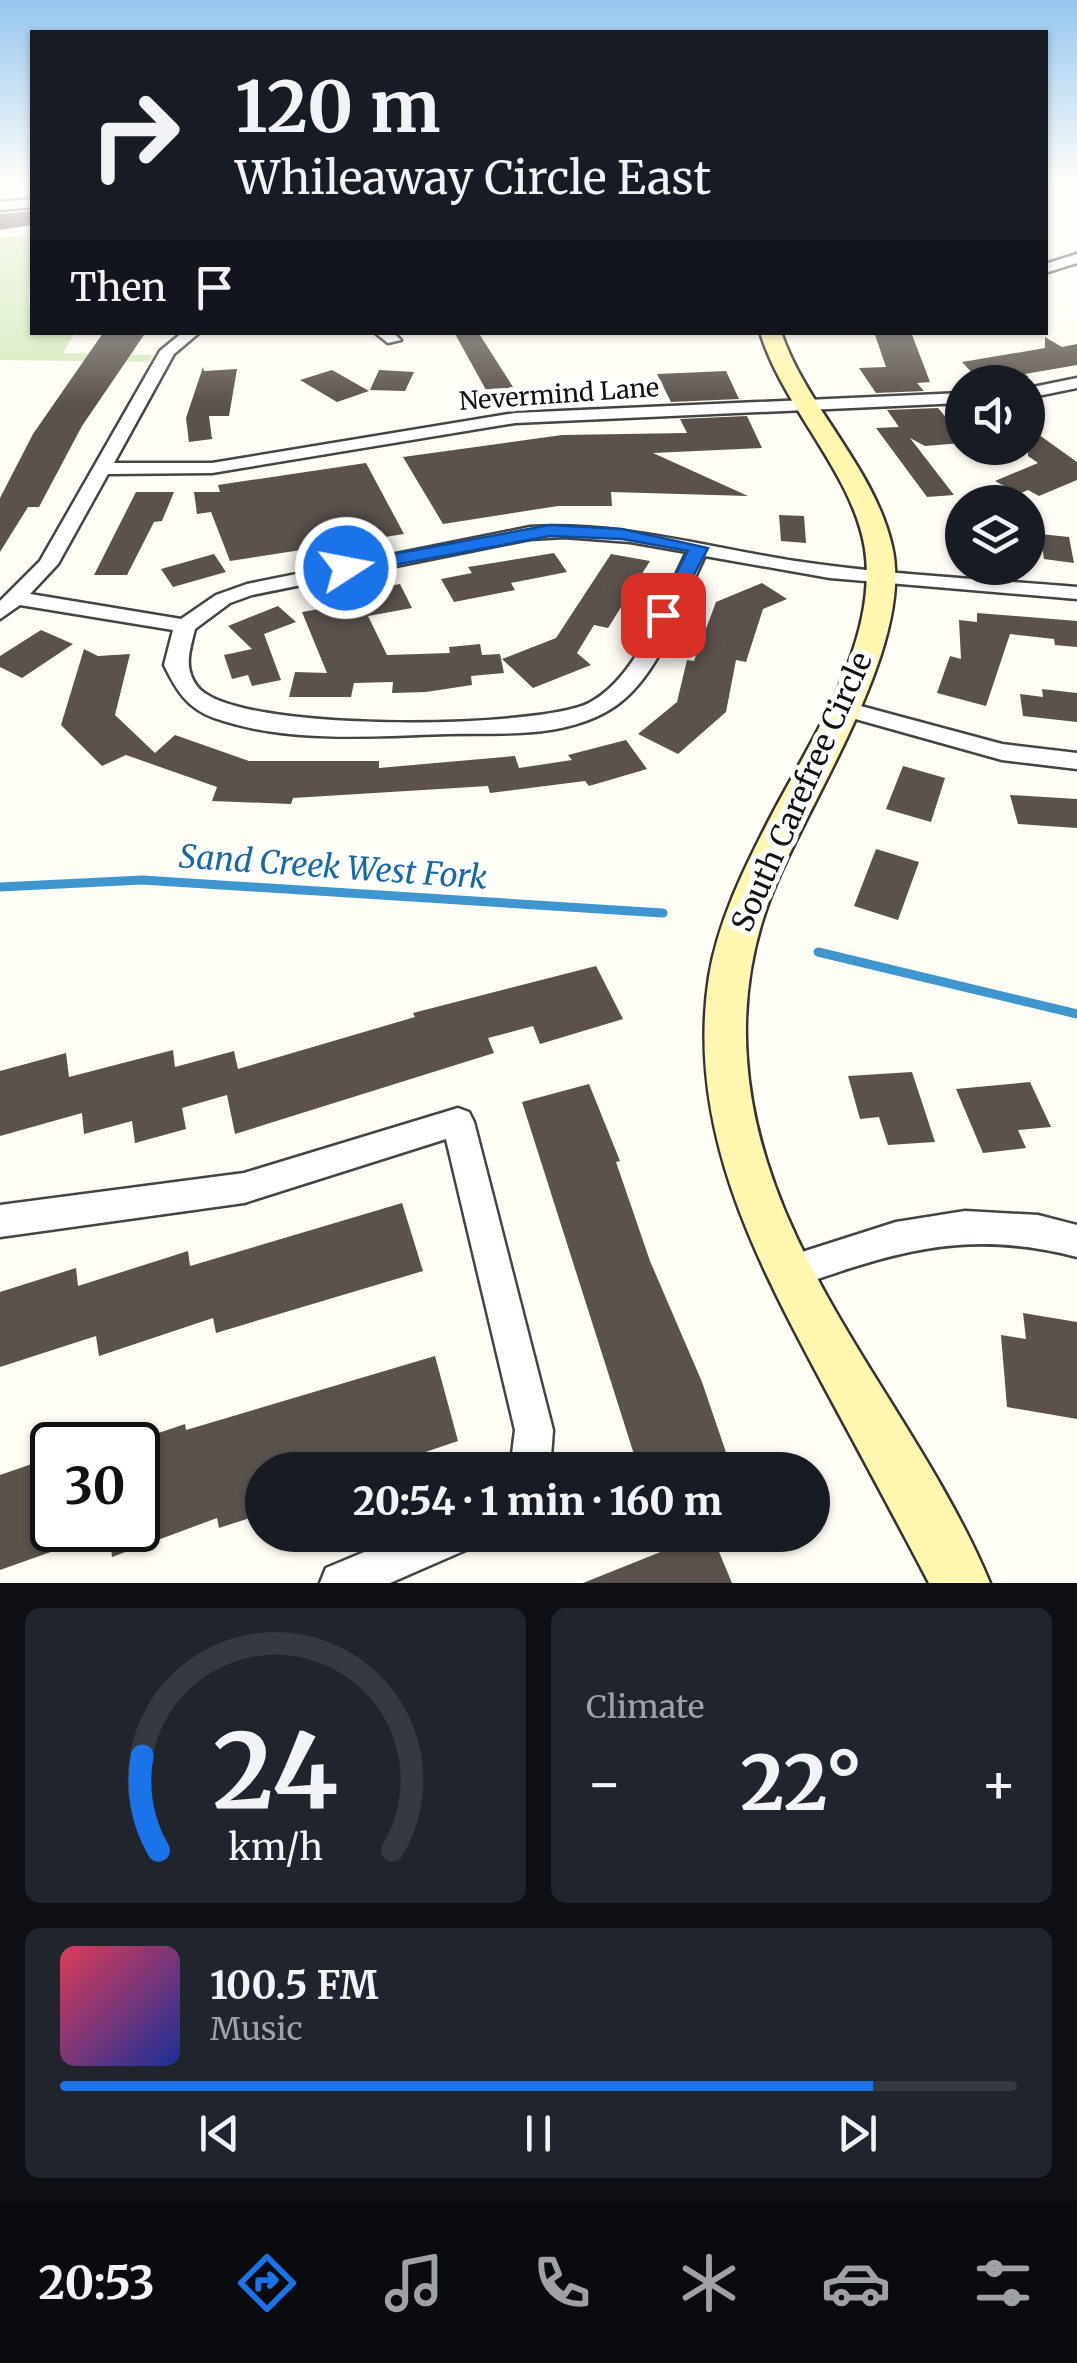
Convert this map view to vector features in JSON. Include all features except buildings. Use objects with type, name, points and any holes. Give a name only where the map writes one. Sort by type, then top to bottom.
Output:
[{"type":"main road","name":"South Carefree Circle","points":[[771,335],[804,405],[866,515],[882,576],[875,620],[842,708],[741,926],[723,1014],[732,1124],[767,1228],[961,1583]]},
{"type":"street","points":[[1048,268],[1077,258]]},
{"type":"street","points":[[0,613],[48,564],[168,350],[190,335]]},
{"type":"street","points":[[1045,390],[1077,383]]},
{"type":"street","name":"Nevermind Lane","points":[[103,469],[212,468],[391,430],[515,418],[945,399]]},
{"type":"street","points":[[687,540],[628,681],[600,706],[555,719],[342,731],[258,723],[208,706],[181,683],[173,657],[185,626],[223,599],[260,586],[530,532],[597,531],[687,540],[795,567],[1077,594]]},
{"type":"street","points":[[18,598],[185,626]]},
{"type":"street","points":[[842,708],[1002,752],[1077,762]]},
{"type":"street","points":[[0,1221],[244,1188],[458,1122],[534,1430],[532,1452]]},
{"type":"street","points":[[789,1272],[890,1238],[940,1227],[1019,1226],[1077,1240]]},
{"type":"street","points":[[341,1583],[414,1552]]},
{"type":"green space","points":[[0,256],[30,256],[30,335],[74,335],[63,353],[153,355],[149,362],[0,360]]},
{"type":"waterway","name":"Sand Creek West Fork","points":[[0,887],[142,880],[663,913]]},
{"type":"waterway","name":"Sand Creek West Fork","points":[[818,952],[1077,1014]]},
{"type":"route","points":[[346,568],[550,530],[622,534],[699,548],[663,615]]}]
